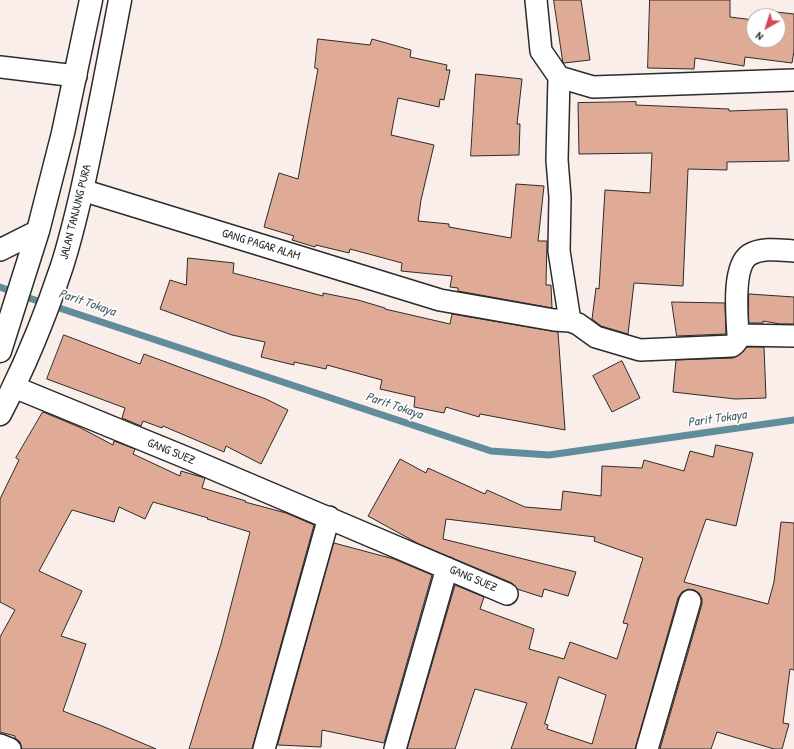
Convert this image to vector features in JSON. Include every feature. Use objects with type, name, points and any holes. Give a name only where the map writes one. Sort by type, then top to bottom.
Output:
[{"type":"highway","points":[[0,350],[38,231],[63,133],[92,0]]},
{"type":"highway","name":"JALAN TANJUNG PURA","points":[[0,414],[14,387],[44,318],[62,266],[76,218],[94,141],[120,0]]},
{"type":"highway","points":[[63,133],[94,141]]},
{"type":"street","points":[[536,0],[541,51],[559,77],[557,160],[560,196],[560,251],[570,321],[578,324],[596,337],[640,350],[732,346],[736,342],[738,335],[736,285],[739,271],[747,256],[755,252],[767,250],[794,251]]},
{"type":"street","points":[[0,67],[76,76]]},
{"type":"street","points":[[559,77],[593,87],[794,80]]},
{"type":"street","name":"GANG PAGAR ALAM","points":[[82,190],[440,300],[554,320],[570,321]]},
{"type":"street","points":[[0,250],[38,231]]},
{"type":"street","points":[[738,335],[794,336]]},
{"type":"street","name":"GANG SUEZ","points":[[14,387],[329,517],[507,594]]},
{"type":"street","points":[[264,749],[329,517]]},
{"type":"street","points":[[394,749],[447,568]]},
{"type":"street","points":[[647,749],[690,601]]},
{"type":"street","points":[[0,745],[10,749]]},
{"type":"building","points":[[554,0],[581,0],[590,60],[563,62]]},
{"type":"building","points":[[650,0],[730,0],[730,17],[746,19],[746,48],[786,48],[786,13],[794,14],[794,51],[792,63],[745,57],[744,66],[695,58],[694,69],[648,68]]},
{"type":"building","points":[[318,39],[370,45],[372,39],[411,50],[410,57],[447,65],[446,70],[450,70],[444,100],[440,99],[439,107],[398,98],[391,135],[434,145],[421,200],[418,221],[449,224],[449,227],[511,238],[516,184],[544,186],[538,241],[547,241],[546,285],[551,285],[552,308],[458,291],[458,288],[450,287],[452,276],[401,271],[402,263],[350,249],[349,253],[316,245],[315,247],[292,240],[294,236],[264,227],[279,173],[298,179],[318,69],[315,68]]},
{"type":"building","points":[[476,74],[522,79],[517,124],[520,124],[519,155],[471,156]]},
{"type":"building","points":[[636,102],[636,105],[729,109],[729,111],[787,109],[789,161],[727,162],[727,170],[688,169],[683,286],[634,283],[628,334],[601,326],[592,319],[596,288],[599,289],[605,190],[650,193],[652,153],[579,154],[578,103]]},
{"type":"building","points":[[188,258],[234,263],[233,273],[323,296],[323,293],[358,300],[385,309],[450,324],[452,314],[558,332],[565,430],[480,414],[479,417],[446,407],[444,413],[414,407],[415,397],[380,389],[382,380],[327,365],[326,369],[294,362],[294,365],[261,357],[265,342],[232,335],[160,309],[170,280],[186,285]]},
{"type":"building","points":[[749,294],[794,297],[794,324],[780,324],[763,321],[763,323],[749,323]]},
{"type":"building","points":[[672,302],[725,303],[726,334],[677,336]]},
{"type":"building","points":[[64,335],[140,364],[144,354],[266,399],[288,410],[261,464],[226,446],[224,452],[163,426],[162,428],[143,421],[141,426],[122,418],[125,408],[47,379]]},
{"type":"building","points":[[747,347],[764,347],[766,398],[735,399],[673,392],[676,360],[733,358],[739,355]]},
{"type":"building","points":[[622,361],[640,398],[612,412],[593,376]]},
{"type":"building","points":[[43,412],[79,427],[113,445],[114,441],[135,449],[133,454],[180,476],[181,471],[205,478],[202,488],[286,513],[314,525],[252,749],[189,749],[221,644],[250,532],[153,502],[145,519],[119,507],[114,522],[72,510],[39,571],[82,591],[61,636],[86,644],[63,711],[156,749],[22,749],[20,742],[15,738],[15,736],[0,732],[0,637],[15,610],[0,602],[0,499],[19,460],[16,458]]},
{"type":"building","points":[[716,445],[753,453],[736,526],[706,519],[684,582],[768,604],[774,582],[781,522],[794,523],[794,670],[790,669],[783,723],[789,724],[782,749],[774,749],[717,732],[711,749],[660,749],[702,604],[702,599],[699,593],[688,589],[682,592],[678,598],[635,749],[511,749],[527,703],[475,689],[455,749],[407,749],[455,585],[484,597],[480,609],[534,629],[529,649],[564,659],[570,642],[617,659],[628,624],[623,623],[643,558],[594,541],[595,537],[446,519],[443,539],[576,572],[568,596],[544,589],[542,597],[517,589],[512,583],[419,544],[368,516],[400,459],[426,473],[428,468],[485,494],[487,490],[525,507],[561,510],[563,491],[601,496],[602,466],[642,468],[644,460],[684,471],[690,451],[713,457]],"holes":[[[559,677],[606,695],[592,744],[547,729],[548,725],[545,724]]]},
{"type":"building","points":[[334,543],[394,559],[432,575],[384,743],[322,730],[321,747],[278,745]]},
{"type":"waterway","name":"Parit Tokaya","points":[[0,287],[26,297],[491,451],[549,455],[794,420]]}]
